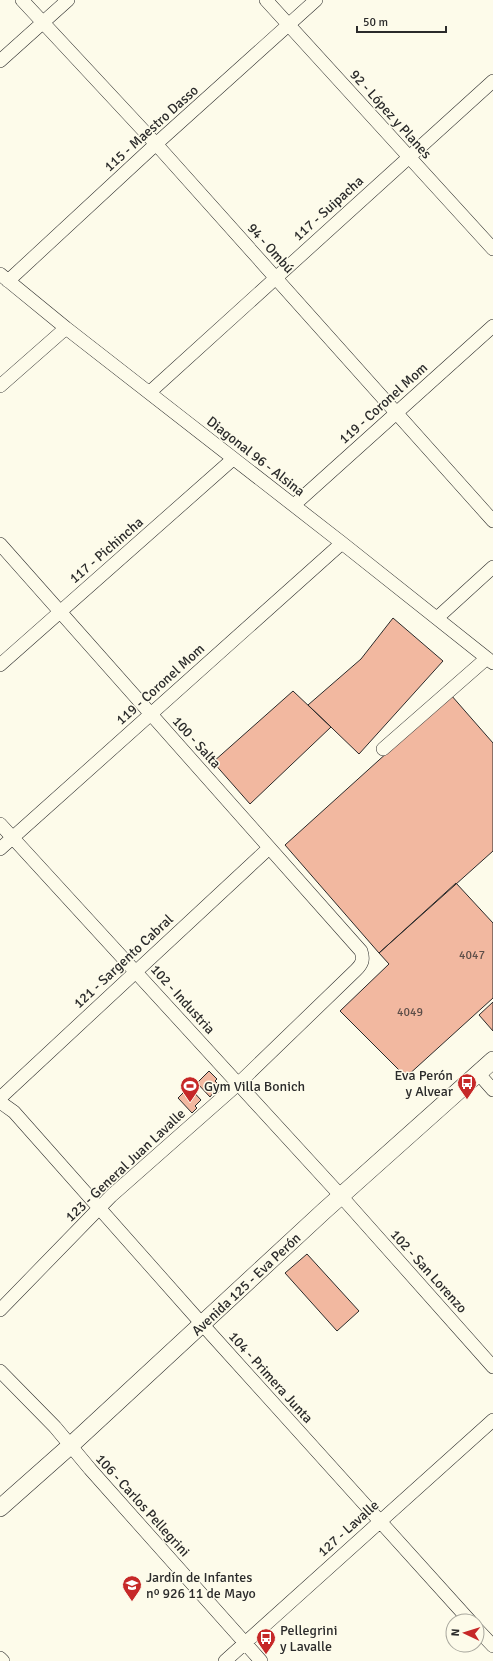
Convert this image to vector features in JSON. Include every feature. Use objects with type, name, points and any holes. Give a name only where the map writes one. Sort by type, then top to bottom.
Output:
[{"type":"main road","name":"Avenida 125 - Eva Perón","points":[[0,1508],[70,1446],[341,1196],[493,1060]]},
{"type":"street","name":"94 - Ombú","points":[[22,0],[156,144],[493,521]]},
{"type":"street","points":[[0,61],[68,0]]},
{"type":"street","name":"92 - López y Planes","points":[[266,0],[493,249]]},
{"type":"street","name":"115 - Maestro Dasso","points":[[4,278],[316,0]]},
{"type":"street","name":"117 - Suipacha","points":[[150,392],[408,156],[493,81]]},
{"type":"street","name":"Diagonal 96 - Alsina","points":[[4,278],[233,459],[294,505],[490,661]]},
{"type":"street","name":"119 - Coronel Mom","points":[[294,505],[493,326]]},
{"type":"street","points":[[0,386],[66,328]]},
{"type":"street","name":"117 - Pichincha","points":[[0,665],[233,459]]},
{"type":"street","name":"119 - Coronel Mom","points":[[0,849],[342,543]]},
{"type":"street","name":"100 - Salta","points":[[0,544],[361,951],[363,957],[362,964]]},
{"type":"street","points":[[437,618],[493,567]]},
{"type":"street","points":[[383,749],[490,661]]},
{"type":"street","name":"102 - Industria","points":[[0,824],[341,1196]]},
{"type":"street","name":"121 - Sargento Cabral","points":[[0,1098],[269,848]]},
{"type":"street","name":"123 - General Juan Lavalle","points":[[0,1310],[99,1207],[238,1084],[362,964]]},
{"type":"street","points":[[478,1074],[493,1090]]},
{"type":"street","name":"104 - Primera Junta","points":[[0,1102],[14,1112],[379,1522],[463,1613]]},
{"type":"street","name":"102 - San Lorenzo","points":[[341,1196],[493,1367]]},
{"type":"street","name":"106 - Carlos Pellegrini","points":[[0,1371],[55,1427],[70,1446],[260,1661]]},
{"type":"street","name":"127 - Lavalle","points":[[225,1661],[493,1420]]},
{"type":"street","points":[[485,1638],[493,1646]]},
{"type":"street","points":[[0,1658],[3,1661]]},
{"type":"building","points":[[393,618],[443,661],[359,754],[308,705],[361,659]]},
{"type":"building","points":[[293,691],[331,727],[250,804],[213,762]]},
{"type":"building","points":[[451,695],[493,743],[493,851],[379,953],[285,845]]},
{"type":"building","points":[[456,883],[493,923],[493,998],[406,1077],[340,1011],[389,964],[379,953]]},
{"type":"building","points":[[493,1002],[493,1031],[479,1015]]},
{"type":"building","points":[[209,1071],[217,1079],[215,1081],[219,1085],[210,1097],[197,1083]]},
{"type":"building","name":"Gym Villa Bonich","points":[[189,1087],[201,1100],[195,1106],[197,1108],[192,1113],[178,1098]]},
{"type":"building","points":[[307,1254],[359,1311],[337,1331],[285,1273]]},
{"type":"place","name":"Eva Perón y Alvear","points":[[467,1100]]},
{"type":"place","name":"Gym Villa Bonich","points":[[190,1103]]},
{"type":"place","name":"Jardín de Infantes nº 926 11 de Mayo","points":[[132,1602]]},
{"type":"place","name":"Pellegrini y Lavalle","points":[[266,1655]]}]
